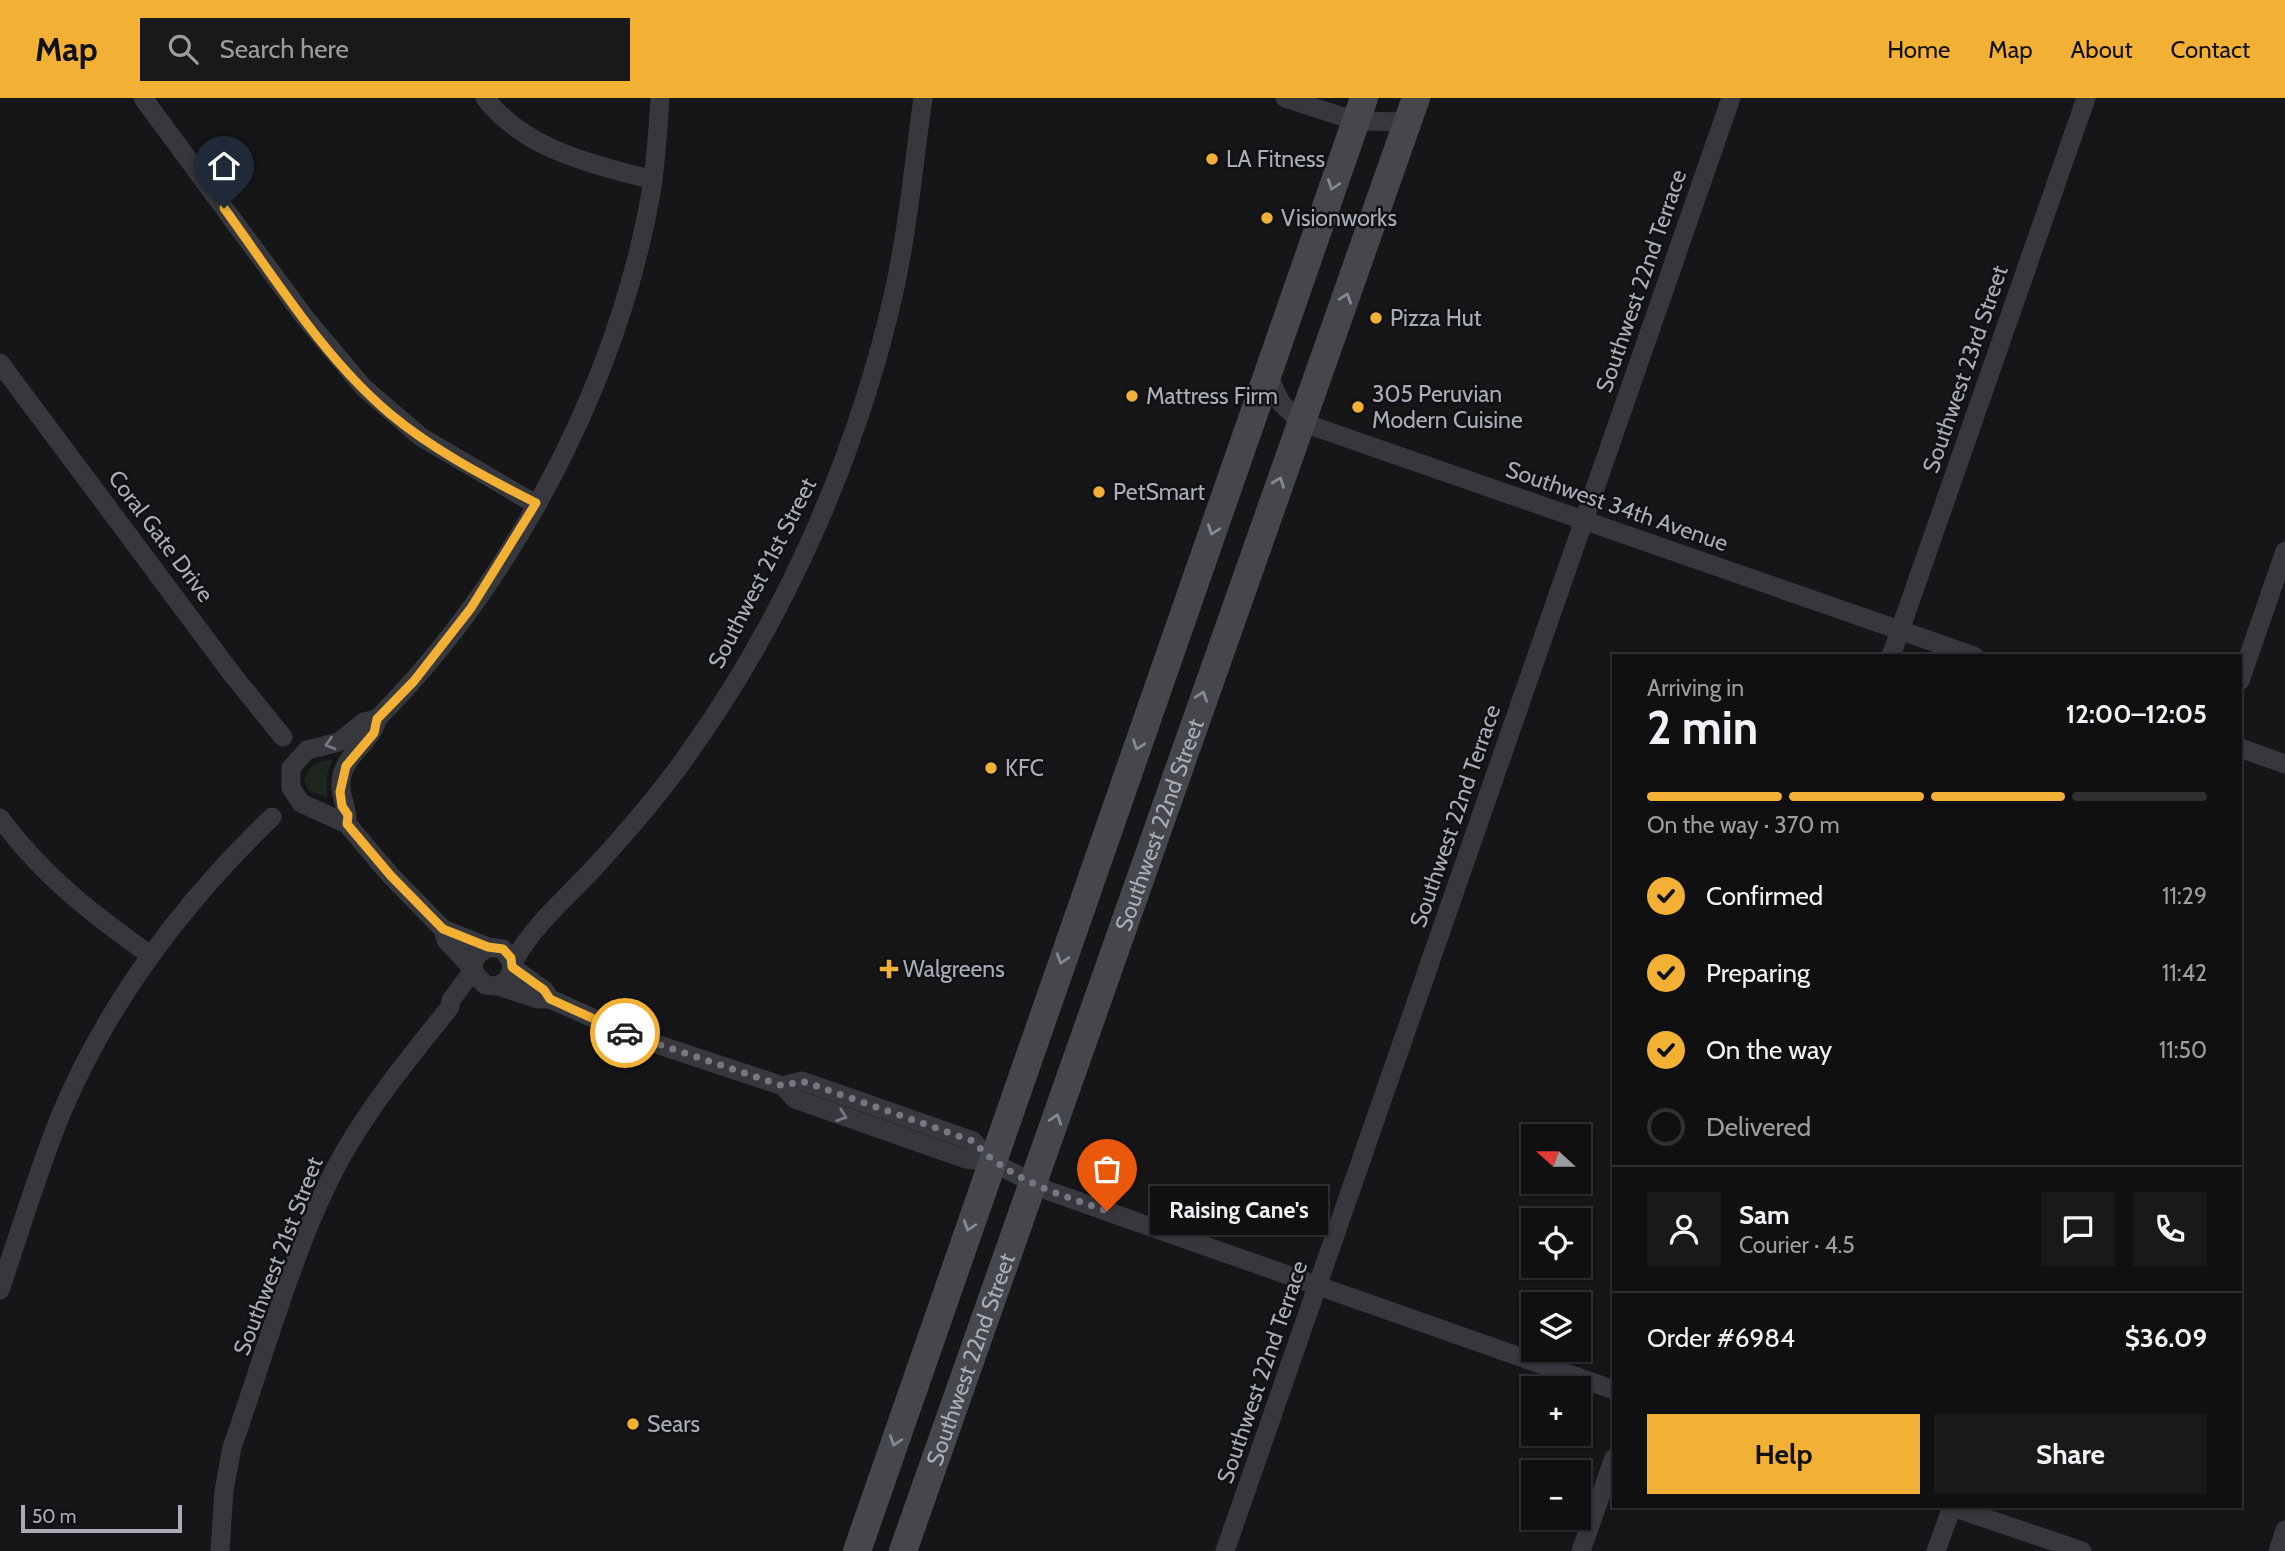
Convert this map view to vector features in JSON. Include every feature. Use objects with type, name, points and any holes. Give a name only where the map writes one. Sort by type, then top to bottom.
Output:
[{"type":"main road","name":"Southwest 22nd Street","points":[[857,1551],[1360,109]]},
{"type":"main road","name":"Southwest 22nd Street","points":[[903,1551],[1412,110]]},
{"type":"street","points":[[143,98],[306,319],[363,388],[421,437],[536,503]]},
{"type":"street","points":[[485,98],[517,131],[536,143],[575,158],[653,180]]},
{"type":"street","points":[[347,824],[348,815],[341,800],[341,784],[346,766],[374,733],[377,719],[453,632],[488,583],[560,459],[596,378],[636,257],[653,180],[660,98]]},
{"type":"street","name":"Southwest 21st Street","points":[[512,965],[534,935],[537,926],[620,838],[689,753],[747,661],[808,545],[850,440],[888,316],[911,187],[923,98]]},
{"type":"street","points":[[1284,98],[1360,109],[1412,110]]},
{"type":"street","name":"Southwest 22nd Terrace","points":[[1226,1551],[1731,98]]},
{"type":"street","name":"Southwest 23rd Street","points":[[1892,654],[2086,98]]},
{"type":"street","name":"Coral Gate Drive","points":[[0,363],[232,674],[283,737]]},
{"type":"street","name":"Southwest 34th Avenue","points":[[1268,373],[1281,404],[1301,422],[1968,654]]},
{"type":"street","points":[[2242,675],[2285,551]]},
{"type":"street","points":[[377,719],[364,722],[339,741],[307,750],[295,761],[290,775],[292,793],[301,803],[347,824],[391,876],[443,929],[508,953],[512,965],[544,990],[550,999]]},
{"type":"street","points":[[2242,749],[2285,764]]},
{"type":"street","points":[[0,1290],[72,1090],[107,1023],[150,956],[218,873],[272,817]]},
{"type":"street","points":[[0,818],[24,851],[58,886],[150,956]]},
{"type":"street","name":"Southwest 21st Street","points":[[493,947],[537,926]]},
{"type":"street","points":[[443,929],[446,940],[472,969],[479,982],[538,999],[550,999],[638,1038],[783,1086],[802,1081],[973,1141],[992,1162],[1033,1184],[1612,1389]]},
{"type":"street","points":[[472,969],[478,952],[493,947]]},
{"type":"street","points":[[494,986],[508,979],[512,965]]},
{"type":"street","name":"Southwest 21st Street","points":[[450,1007],[451,1000],[472,969]]},
{"type":"street","name":"Southwest 21st Street","points":[[220,1551],[226,1471],[232,1447],[320,1204],[346,1150],[369,1114],[450,1007],[494,986]]},
{"type":"street","points":[[1581,1551],[1612,1464]]},
{"type":"street","points":[[1936,1551],[1952,1508]]},
{"type":"street","points":[[1955,1508],[2082,1551]]},
{"type":"street","points":[[2278,1551],[2285,1530]]},
{"type":"shaded area","points":[[333,759],[327,775],[327,798],[309,791],[304,781],[311,767]]},
{"type":"way so far","points":[[625,1033],[783,1086],[802,1081],[973,1141],[992,1162],[1033,1184],[1107,1211]]},
{"type":"place","name":"LA Fitness","points":[[1212,159]]},
{"type":"place","name":"Visionworks","points":[[1267,218]]},
{"type":"place","name":"Pizza Hut","points":[[1376,318]]},
{"type":"place","name":"Mattress Firm","points":[[1132,396]]},
{"type":"place","name":"305 Peruvian Modern Cuisine","points":[[1358,407]]},
{"type":"place","name":"PetSmart","points":[[1099,492]]},
{"type":"place","name":"KFC","points":[[991,768]]},
{"type":"place","name":"Walgreens","points":[[889,969]]},
{"type":"place","name":"Raising Cane's","points":[[1107,1211]]},
{"type":"place","name":"Sears","points":[[633,1424]]},
{"type":"route","points":[[224,208],[335,356],[377,402],[421,437],[476,471],[536,503],[471,608],[414,681],[377,719],[374,733],[346,766],[342,773],[340,792],[342,806],[348,815],[347,824],[374,858],[443,929],[453,930],[488,947],[503,949],[511,958],[512,967],[544,990],[550,999],[625,1033]]}]
